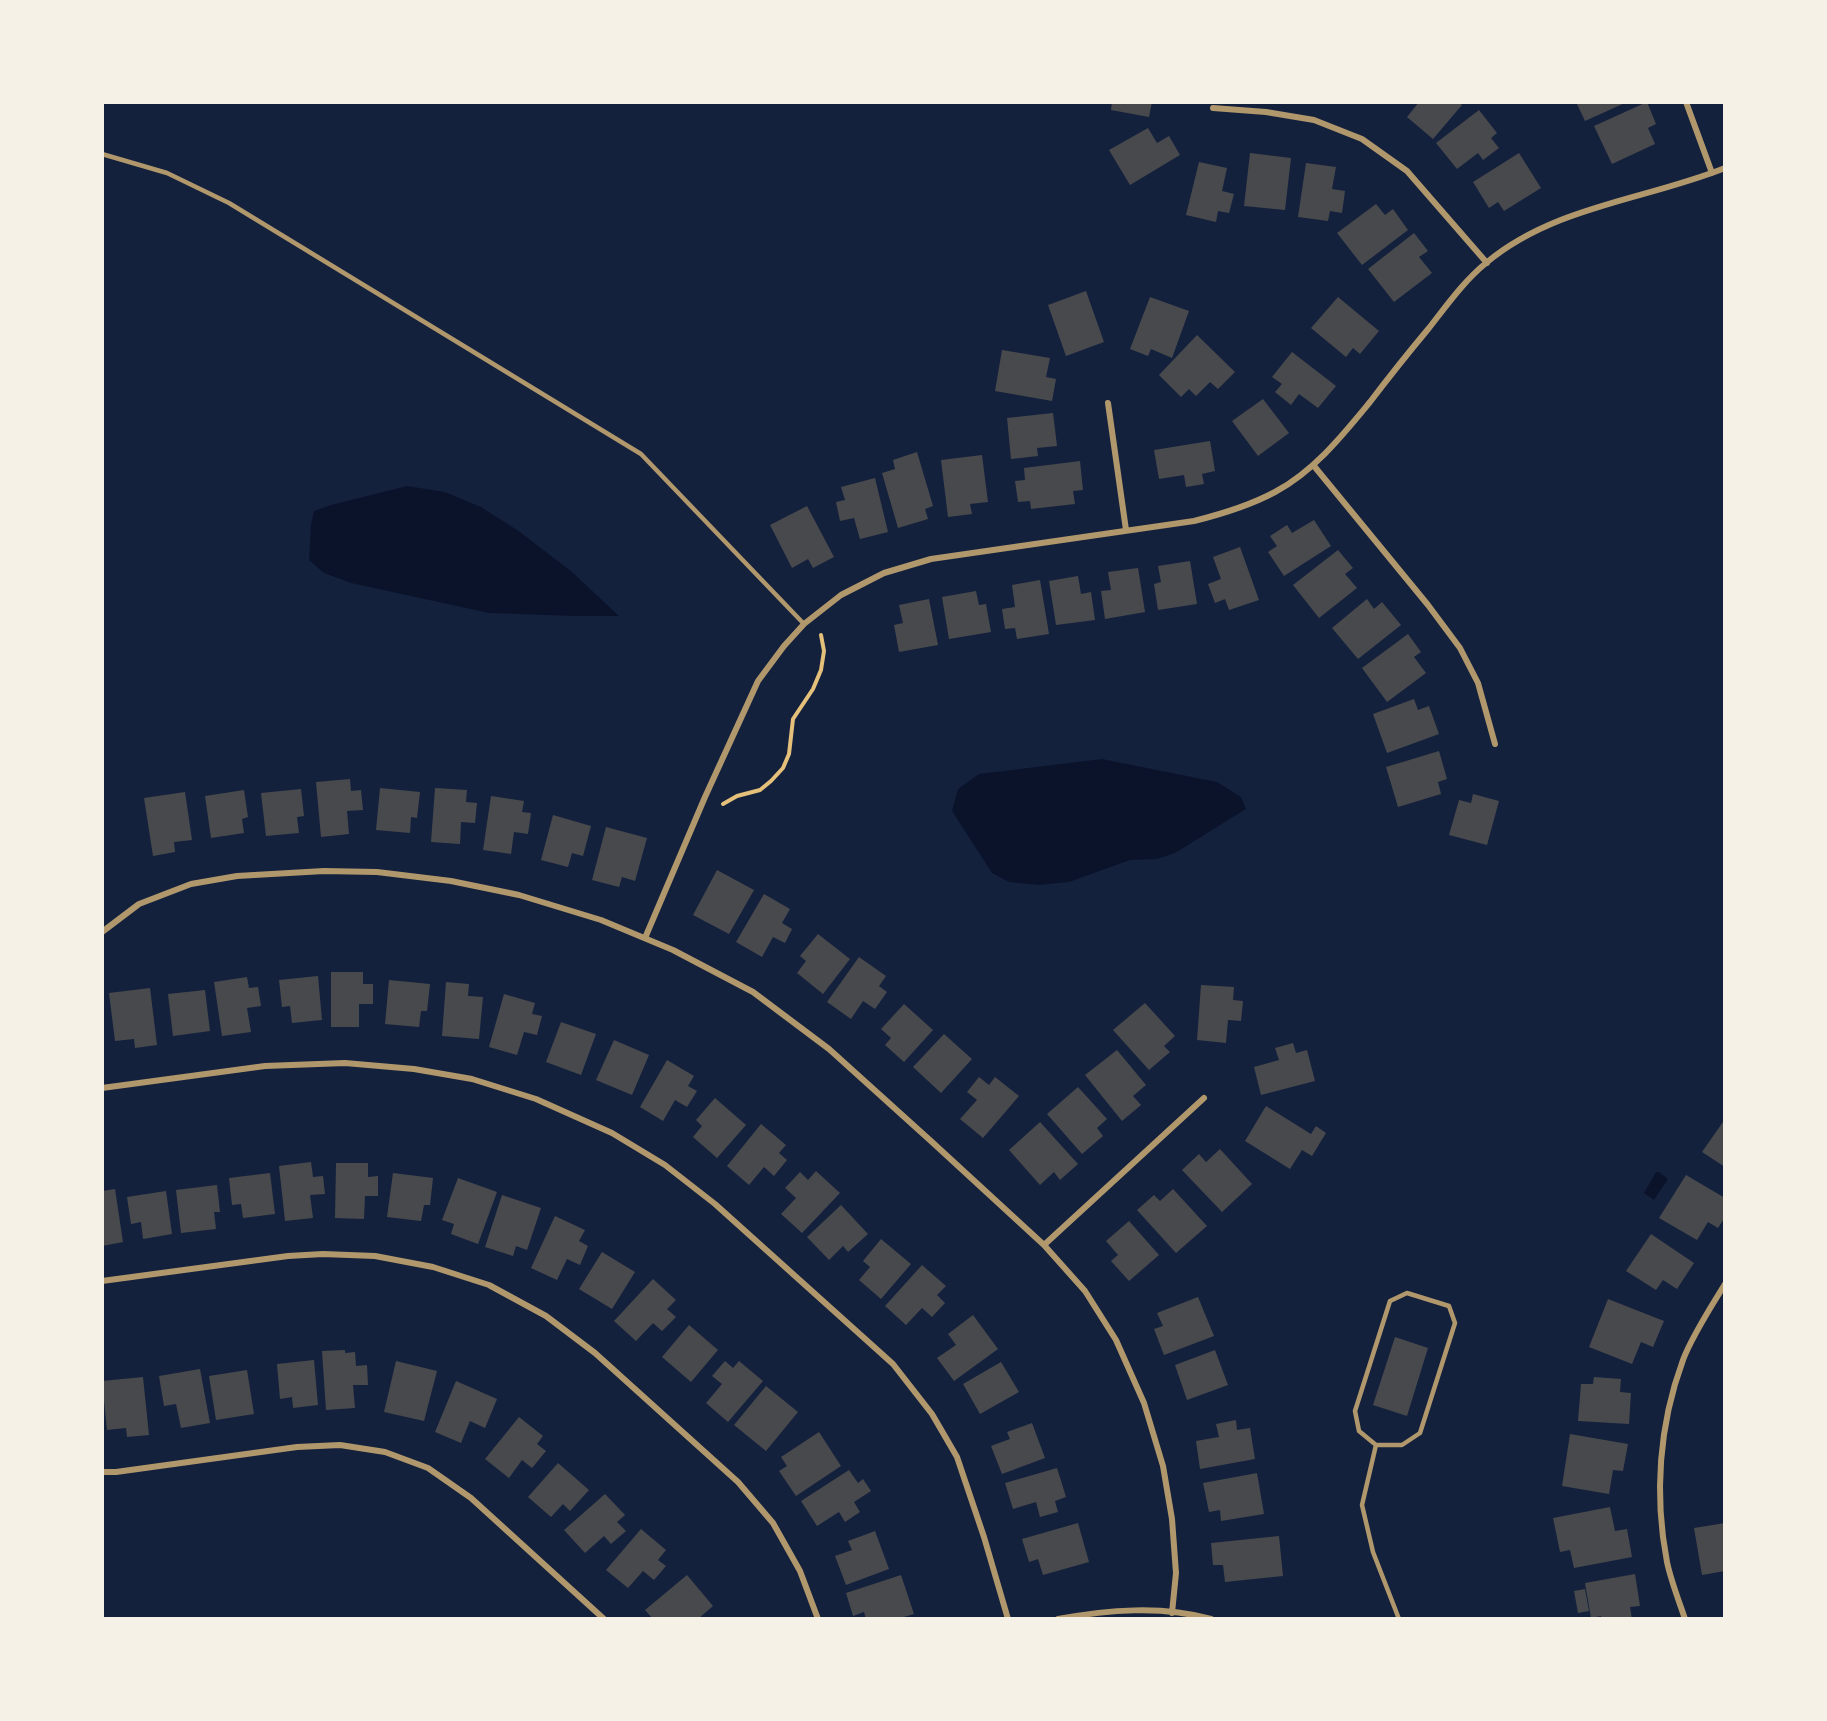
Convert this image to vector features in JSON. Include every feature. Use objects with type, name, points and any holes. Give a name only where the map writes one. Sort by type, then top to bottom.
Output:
[{"type":"street","points":[[1686,102],[1712,173]]},
{"type":"street","points":[[1212,108],[1266,112],[1314,120],[1362,139],[1407,171],[1487,263]]},
{"type":"street","points":[[645,938],[705,797],[758,681],[804,624],[842,595],[884,573],[931,559],[1194,521],[1237,510],[1276,492],[1314,466],[1343,435],[1462,287],[1487,263],[1535,230],[1572,215],[1725,168]]},
{"type":"street","points":[[1108,403],[1126,530]]},
{"type":"street","points":[[1314,466],[1428,605],[1460,648],[1478,682],[1495,744]]},
{"type":"street","points":[[102,932],[140,904],[191,884],[237,876],[324,871],[377,872],[451,881],[519,895],[601,920],[673,950],[753,992],[829,1050],[1044,1245],[1085,1291],[1116,1340],[1144,1403],[1163,1466],[1172,1519],[1176,1573],[1172,1613]]},
{"type":"street","points":[[102,1088],[265,1065],[345,1063],[414,1068],[472,1080],[536,1099],[612,1133],[665,1165],[715,1204],[893,1364],[932,1414],[957,1457],[1008,1619]]},
{"type":"street","points":[[1044,1245],[1204,1098]]},
{"type":"street","points":[[102,1281],[288,1256],[323,1254],[375,1256],[433,1267],[489,1285],[546,1316],[595,1353],[738,1482],[773,1523],[800,1571],[818,1619]]},
{"type":"street","points":[[1685,1619],[1668,1565],[1660,1520],[1660,1466],[1667,1415],[1684,1359],[1725,1284]]},
{"type":"street","points":[[102,1472],[297,1447],[340,1445],[385,1452],[428,1468],[471,1498],[604,1619]]},
{"type":"street","points":[[1058,1619],[1096,1612],[1140,1610],[1210,1619]]},
{"type":"lane","points":[[102,154],[167,173],[229,203],[641,454],[804,624]]},
{"type":"lane","points":[[1407,1293],[1449,1306],[1455,1323],[1420,1433],[1402,1445],[1376,1445],[1359,1431],[1355,1411],[1390,1301],[1407,1293]]},
{"type":"lane","points":[[1376,1445],[1362,1505],[1373,1552],[1399,1619]]},
{"type":"path","points":[[723,804],[737,796],[760,790],[783,768],[789,754],[793,719],[813,689],[821,670],[824,651],[821,635]]},
{"type":"water","points":[[407,486],[445,492],[481,507],[520,532],[572,572],[619,616],[489,613],[351,583],[324,573],[309,560],[314,511]]},
{"type":"water","points":[[1102,759],[1217,782],[1241,797],[1246,809],[1175,853],[1157,859],[1130,860],[1069,882],[1038,885],[1009,882],[992,873],[952,811],[958,789],[979,774]]},
{"type":"water","points":[[1656,1172],[1668,1179],[1654,1200],[1644,1193]]},
{"type":"building","points":[[1112,102],[1152,102],[1149,117],[1111,110]]},
{"type":"building","points":[[1419,102],[1459,102],[1462,105],[1433,139],[1407,117]]},
{"type":"building","points":[[1576,102],[1627,102],[1585,121]]},
{"type":"building","points":[[1647,102],[1656,124],[1648,128],[1655,144],[1612,164],[1594,126]]},
{"type":"building","points":[[1479,110],[1497,133],[1491,138],[1499,148],[1483,160],[1478,153],[1457,169],[1436,143]]},
{"type":"building","points":[[1148,128],[1157,143],[1169,136],[1180,155],[1130,185],[1109,150]]},
{"type":"building","points":[[1250,153],[1291,158],[1285,210],[1244,206]]},
{"type":"building","points":[[1519,153],[1541,188],[1504,211],[1498,202],[1489,208],[1473,182]]},
{"type":"building","points":[[1199,162],[1227,168],[1222,191],[1234,194],[1229,213],[1218,211],[1216,222],[1186,215]]},
{"type":"building","points":[[1306,163],[1336,167],[1332,189],[1345,191],[1342,213],[1330,211],[1328,221],[1298,217]]},
{"type":"building","points":[[1376,204],[1385,215],[1393,209],[1408,230],[1362,265],[1337,233]]},
{"type":"building","points":[[1414,233],[1428,251],[1419,257],[1432,273],[1394,302],[1368,269]]},
{"type":"building","points":[[1086,291],[1104,342],[1066,356],[1048,305]]},
{"type":"building","points":[[1150,297],[1189,311],[1172,358],[1151,349],[1148,356],[1130,349]]},
{"type":"building","points":[[1338,297],[1379,331],[1360,354],[1353,348],[1346,357],[1311,328]]},
{"type":"building","points":[[1197,335],[1235,372],[1218,389],[1210,382],[1196,396],[1189,389],[1181,397],[1159,375]]},
{"type":"building","points":[[1002,350],[1050,358],[1046,377],[1056,379],[1052,401],[995,391]]},
{"type":"building","points":[[1292,352],[1336,386],[1318,408],[1299,394],[1291,405],[1275,392],[1282,384],[1272,377]]},
{"type":"building","points":[[1263,399],[1289,433],[1258,456],[1232,421]]},
{"type":"building","points":[[1053,413],[1057,446],[1037,448],[1038,456],[1011,459],[1007,418]]},
{"type":"building","points":[[1210,441],[1215,471],[1202,474],[1204,484],[1186,487],[1184,475],[1159,479],[1154,450]]},
{"type":"building","points":[[917,452],[933,506],[925,509],[928,519],[898,528],[882,473],[895,469],[893,460]]},
{"type":"building","points":[[982,455],[988,502],[970,504],[972,514],[948,517],[941,460]]},
{"type":"building","points":[[1080,461],[1083,490],[1073,491],[1075,504],[1031,509],[1030,501],[1018,502],[1015,481],[1025,480],[1024,468]]},
{"type":"building","points":[[875,478],[888,532],[860,539],[854,518],[840,521],[836,502],[845,500],[841,487]]},
{"type":"building","points":[[807,506],[834,557],[813,568],[808,559],[792,568],[770,525]]},
{"type":"building","points":[[1314,520],[1331,546],[1284,576],[1268,552],[1277,546],[1270,536],[1287,525],[1292,533]]},
{"type":"building","points":[[1240,547],[1259,600],[1229,610],[1225,599],[1215,603],[1208,584],[1221,579],[1213,557]]},
{"type":"building","points":[[1338,550],[1353,568],[1345,574],[1357,588],[1319,618],[1293,585]]},
{"type":"building","points":[[1190,561],[1197,604],[1158,610],[1154,584],[1161,582],[1158,566]]},
{"type":"building","points":[[1138,568],[1145,612],[1105,619],[1101,591],[1111,590],[1108,572]]},
{"type":"building","points":[[1078,576],[1081,594],[1091,592],[1095,620],[1056,625],[1049,581]]},
{"type":"building","points":[[1040,580],[1049,634],[1017,639],[1015,628],[1005,629],[1002,609],[1015,607],[1012,585]]},
{"type":"building","points":[[976,591],[979,605],[986,604],[991,632],[949,639],[942,597]]},
{"type":"building","points":[[929,599],[938,645],[899,652],[894,625],[903,623],[899,605]]},
{"type":"building","points":[[1367,599],[1374,609],[1382,602],[1401,625],[1358,659],[1332,628]]},
{"type":"building","points":[[1408,634],[1421,652],[1414,657],[1426,673],[1387,702],[1362,668]]},
{"type":"building","points":[[1414,699],[1418,710],[1429,706],[1439,734],[1387,753],[1373,714]]},
{"type":"building","points":[[1439,751],[1447,779],[1438,782],[1441,794],[1398,807],[1386,767]]},
{"type":"building","points":[[350,779],[351,791],[361,790],[363,810],[347,811],[349,834],[321,837],[316,782]]},
{"type":"building","points":[[380,788],[420,792],[417,818],[411,817],[410,833],[376,830]]},
{"type":"building","points":[[435,788],[467,790],[466,802],[477,803],[475,823],[461,822],[460,844],[431,842]]},
{"type":"building","points":[[301,789],[304,816],[297,817],[299,833],[266,836],[261,793]]},
{"type":"building","points":[[244,790],[248,817],[242,819],[244,833],[211,838],[205,796]]},
{"type":"building","points":[[185,792],[192,840],[174,842],[175,852],[153,856],[144,798]]},
{"type":"building","points":[[1473,794],[1499,801],[1487,845],[1449,835],[1459,800],[1471,803]]},
{"type":"building","points":[[491,796],[524,801],[522,812],[531,813],[528,834],[514,832],[511,854],[483,850]]},
{"type":"building","points":[[553,815],[591,826],[583,856],[572,853],[568,867],[541,860]]},
{"type":"building","points":[[606,827],[647,838],[635,881],[622,877],[619,887],[592,880]]},
{"type":"building","points":[[717,870],[754,890],[729,934],[693,915]]},
{"type":"building","points":[[764,894],[790,909],[782,923],[792,929],[785,943],[773,937],[762,957],[736,942]]},
{"type":"building","points":[[818,934],[850,959],[823,994],[797,973],[806,961],[800,956]]},
{"type":"building","points":[[859,957],[886,976],[879,986],[887,992],[875,1009],[863,1001],[851,1019],[827,1002]]},
{"type":"building","points":[[331,972],[363,972],[363,984],[373,984],[373,1004],[359,1004],[359,1027],[331,1027]]},
{"type":"building","points":[[318,976],[322,1020],[292,1023],[290,1006],[282,1007],[279,980]]},
{"type":"building","points":[[247,977],[249,988],[258,987],[261,1006],[247,1008],[251,1032],[222,1036],[214,982]]},
{"type":"building","points":[[389,980],[430,984],[427,1011],[421,1011],[419,1027],[385,1024]]},
{"type":"building","points":[[446,982],[469,984],[468,996],[483,997],[479,1039],[442,1036]]},
{"type":"building","points":[[1201,985],[1234,987],[1233,1000],[1243,1001],[1241,1021],[1228,1020],[1226,1043],[1197,1040]]},
{"type":"building","points":[[150,988],[157,1045],[135,1048],[134,1039],[115,1041],[109,993]]},
{"type":"building","points":[[205,990],[210,1031],[173,1036],[168,994]]},
{"type":"building","points":[[504,994],[535,1003],[532,1014],[542,1016],[537,1035],[524,1032],[517,1055],[489,1047]]},
{"type":"building","points":[[1145,1003],[1175,1036],[1164,1046],[1170,1052],[1149,1070],[1113,1030]]},
{"type":"building","points":[[904,1004],[933,1030],[904,1062],[885,1045],[891,1038],[881,1029]]},
{"type":"building","points":[[561,1022],[596,1034],[581,1075],[546,1062]]},
{"type":"building","points":[[944,1034],[972,1059],[941,1093],[913,1067]]},
{"type":"building","points":[[614,1040],[649,1055],[632,1095],[596,1080]]},
{"type":"building","points":[[1293,1043],[1296,1053],[1307,1050],[1315,1081],[1261,1095],[1254,1067],[1279,1060],[1275,1048]]},
{"type":"building","points":[[1117,1050],[1146,1085],[1133,1096],[1141,1105],[1122,1121],[1085,1075]]},
{"type":"building","points":[[667,1060],[694,1076],[688,1086],[697,1091],[687,1107],[675,1100],[663,1121],[640,1107]]},
{"type":"building","points":[[979,1077],[989,1085],[995,1077],[1019,1096],[983,1138],[960,1119],[977,1100],[967,1092]]},
{"type":"building","points":[[1078,1087],[1107,1119],[1097,1128],[1103,1136],[1082,1154],[1047,1114]]},
{"type":"building","points":[[715,1098],[746,1125],[717,1158],[693,1137],[702,1126],[696,1120]]},
{"type":"building","points":[[1266,1106],[1311,1134],[1316,1126],[1326,1133],[1312,1156],[1302,1150],[1290,1169],[1245,1141]]},
{"type":"building","points":[[1725,1119],[1725,1167],[1702,1152]]},
{"type":"building","points":[[1040,1122],[1078,1164],[1060,1180],[1054,1172],[1040,1185],[1009,1150]]},
{"type":"building","points":[[761,1124],[786,1145],[779,1153],[787,1160],[774,1176],[764,1167],[749,1185],[727,1166]]},
{"type":"building","points":[[1220,1149],[1252,1184],[1222,1212],[1182,1170],[1199,1154],[1206,1162]]},
{"type":"building","points":[[311,1162],[313,1177],[323,1176],[325,1194],[310,1195],[313,1218],[285,1221],[279,1166]]},
{"type":"building","points":[[336,1163],[368,1163],[368,1177],[378,1176],[378,1196],[365,1196],[364,1219],[335,1218]]},
{"type":"building","points":[[816,1171],[840,1193],[802,1233],[781,1214],[796,1198],[785,1188],[800,1172],[808,1180]]},
{"type":"building","points":[[270,1173],[275,1214],[243,1218],[241,1204],[232,1205],[229,1178]]},
{"type":"building","points":[[393,1173],[433,1178],[430,1205],[424,1205],[421,1221],[387,1217]]},
{"type":"building","points":[[1686,1175],[1725,1198],[1725,1217],[1718,1228],[1708,1222],[1697,1240],[1659,1218]]},
{"type":"building","points":[[458,1178],[497,1192],[478,1244],[451,1234],[454,1224],[442,1220]]},
{"type":"building","points":[[217,1185],[220,1212],[214,1212],[216,1229],[181,1233],[176,1190]]},
{"type":"building","points":[[115,1189],[123,1242],[102,1246],[102,1191]]},
{"type":"building","points":[[1173,1189],[1207,1226],[1176,1253],[1137,1210],[1154,1195],[1160,1201]]},
{"type":"building","points":[[166,1191],[172,1234],[143,1239],[141,1222],[131,1224],[127,1197]]},
{"type":"building","points":[[502,1195],[541,1208],[527,1250],[516,1246],[513,1256],[485,1247]]},
{"type":"building","points":[[841,1205],[868,1234],[848,1252],[843,1246],[829,1260],[807,1237]]},
{"type":"building","points":[[555,1216],[585,1230],[579,1241],[588,1246],[580,1265],[567,1259],[557,1280],[531,1268]]},
{"type":"building","points":[[1129,1221],[1159,1255],[1129,1281],[1111,1261],[1118,1255],[1106,1241]]},
{"type":"building","points":[[1651,1234],[1694,1263],[1677,1289],[1663,1280],[1656,1290],[1626,1271]]},
{"type":"building","points":[[881,1239],[911,1264],[881,1299],[859,1280],[870,1267],[863,1261]]},
{"type":"building","points":[[602,1252],[635,1272],[612,1309],[579,1289]]},
{"type":"building","points":[[922,1265],[946,1286],[937,1295],[945,1303],[932,1317],[922,1308],[906,1325],[885,1306]]},
{"type":"building","points":[[653,1279],[676,1300],[667,1309],[676,1317],[662,1331],[653,1323],[636,1341],[614,1321]]},
{"type":"building","points":[[1198,1297],[1214,1336],[1164,1355],[1154,1329],[1163,1326],[1157,1313]]},
{"type":"building","points":[[1608,1299],[1664,1321],[1653,1347],[1641,1342],[1632,1364],[1589,1347]]},
{"type":"building","points":[[973,1315],[998,1349],[954,1381],[937,1358],[956,1345],[948,1334]]},
{"type":"building","points":[[689,1325],[718,1350],[691,1382],[662,1357]]},
{"type":"building","points":[[1395,1337],[1428,1348],[1407,1416],[1373,1405]]},
{"type":"building","points":[[345,1350],[345,1353],[355,1352],[356,1366],[367,1365],[368,1385],[353,1385],[355,1408],[326,1410],[322,1351]]},
{"type":"building","points":[[1215,1350],[1228,1385],[1187,1400],[1175,1365]]},
{"type":"building","points":[[314,1360],[318,1405],[293,1408],[292,1397],[280,1399],[277,1364]]},
{"type":"building","points":[[396,1361],[437,1371],[424,1421],[384,1412]]},
{"type":"building","points":[[725,1361],[733,1368],[739,1361],[763,1381],[728,1422],[706,1403],[722,1384],[712,1376]]},
{"type":"building","points":[[1001,1362],[1019,1392],[980,1414],[963,1384]]},
{"type":"building","points":[[200,1369],[210,1423],[181,1428],[176,1404],[164,1406],[159,1376]]},
{"type":"building","points":[[247,1370],[254,1414],[216,1420],[209,1376]]},
{"type":"building","points":[[143,1377],[149,1435],[127,1437],[126,1428],[107,1430],[102,1381]]},
{"type":"building","points":[[1594,1377],[1621,1379],[1620,1392],[1631,1393],[1629,1424],[1578,1421],[1581,1384],[1593,1384]]},
{"type":"building","points":[[456,1381],[497,1399],[485,1428],[470,1421],[461,1443],[435,1432]]},
{"type":"building","points":[[766,1386],[798,1412],[766,1451],[734,1425]]},
{"type":"building","points":[[519,1417],[543,1436],[537,1444],[546,1451],[532,1468],[522,1460],[509,1478],[485,1459]]},
{"type":"building","points":[[1236,1420],[1237,1430],[1250,1428],[1255,1459],[1200,1469],[1196,1441],[1219,1437],[1216,1424]]},
{"type":"building","points":[[1032,1423],[1045,1458],[1002,1474],[991,1446],[1010,1439],[1007,1432]]},
{"type":"building","points":[[819,1432],[841,1466],[796,1496],[779,1471],[787,1466],[781,1457]]},
{"type":"building","points":[[1570,1434],[1628,1444],[1623,1471],[1613,1470],[1609,1494],[1562,1486]]},
{"type":"building","points":[[558,1463],[589,1490],[570,1511],[563,1504],[551,1517],[528,1497]]},
{"type":"building","points":[[1057,1468],[1066,1497],[1055,1501],[1058,1512],[1040,1517],[1036,1502],[1013,1509],[1005,1483]]},
{"type":"building","points":[[849,1470],[858,1483],[863,1479],[871,1491],[854,1502],[860,1512],[845,1522],[839,1512],[817,1526],[801,1501]]},
{"type":"building","points":[[1257,1473],[1264,1514],[1221,1521],[1220,1510],[1209,1512],[1203,1483]]},
{"type":"building","points":[[605,1494],[625,1515],[617,1522],[626,1531],[611,1544],[604,1536],[585,1553],[564,1530]]},
{"type":"building","points":[[1610,1507],[1615,1531],[1627,1529],[1632,1557],[1574,1568],[1570,1550],[1560,1552],[1553,1518]]},
{"type":"building","points":[[1078,1523],[1089,1562],[1043,1575],[1038,1559],[1029,1562],[1022,1539]]},
{"type":"building","points":[[1725,1523],[1725,1571],[1702,1575],[1694,1528]]},
{"type":"building","points":[[641,1529],[666,1550],[658,1560],[666,1566],[654,1580],[643,1571],[628,1588],[606,1570]]},
{"type":"building","points":[[875,1531],[889,1569],[846,1585],[835,1556],[852,1550],[848,1541]]},
{"type":"building","points":[[1279,1536],[1283,1576],[1225,1582],[1223,1565],[1213,1565],[1211,1543]]},
{"type":"building","points":[[1635,1574],[1640,1606],[1630,1607],[1632,1619],[1602,1619],[1601,1616],[1591,1618],[1585,1583]]},
{"type":"building","points":[[687,1575],[713,1606],[698,1619],[653,1619],[645,1610]]},
{"type":"building","points":[[901,1575],[914,1614],[897,1619],[866,1619],[864,1612],[853,1616],[846,1593]]},
{"type":"building","points":[[1585,1589],[1589,1611],[1578,1613],[1574,1591]]}]
